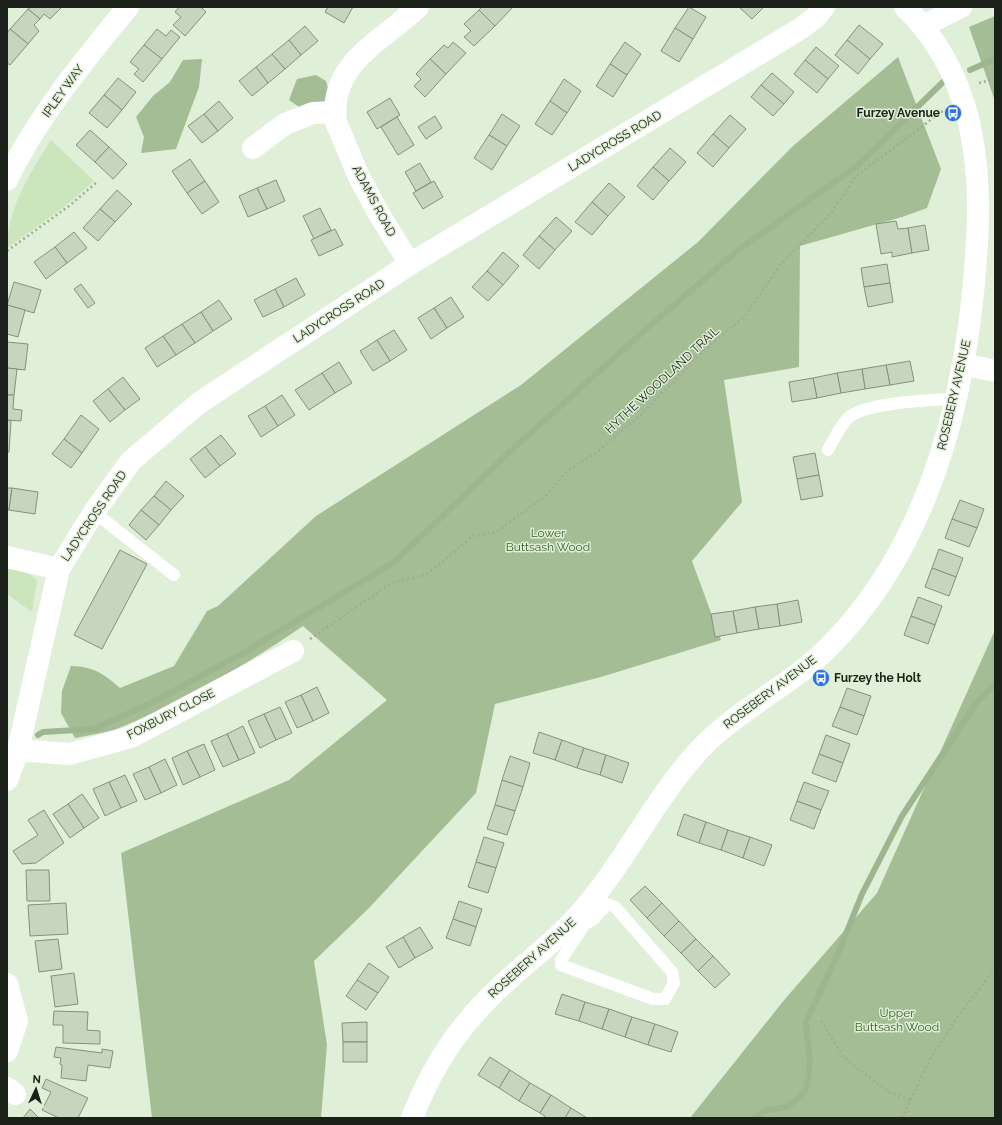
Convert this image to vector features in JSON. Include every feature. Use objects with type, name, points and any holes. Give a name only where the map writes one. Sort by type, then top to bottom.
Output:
[{"type":"street","name":"IPLEY WAY","points":[[7,180],[30,136],[99,42],[128,7]]},
{"type":"street","name":"ADAMS ROAD","points":[[410,264],[379,214],[359,177],[336,122],[334,112],[335,99],[341,82],[352,62],[418,7]]},
{"type":"street","name":"LADYCROSS ROAD","points":[[7,780],[18,750],[59,569],[94,512],[131,461],[199,403],[410,264],[800,29],[816,17],[824,7]]},
{"type":"street","name":"ROSEBERY AVENUE","points":[[412,1118],[432,1070],[466,1022],[502,985],[581,920],[618,866],[664,792],[701,748],[728,723],[814,661],[844,630],[873,595],[897,558],[927,495],[940,460],[956,399],[963,364],[972,312],[978,204],[974,147],[962,96],[953,73],[940,50],[923,26],[905,7]]},
{"type":"street","points":[[923,26],[961,7]]},
{"type":"street","points":[[253,148],[285,124],[314,112],[334,112]]},
{"type":"street","points":[[963,364],[995,371]]},
{"type":"street","points":[[7,557],[59,569]]},
{"type":"street","name":"FOXBURY CLOSE","points":[[18,750],[69,754],[131,737],[293,651]]},
{"type":"street","points":[[7,984],[17,1021],[7,1051]]},
{"type":"lane","points":[[828,450],[840,428],[854,413],[867,408],[956,399]]},
{"type":"lane","points":[[94,512],[174,575]]},
{"type":"lane","points":[[608,904],[614,907],[672,972],[674,983],[665,999],[653,999],[561,965],[561,960],[581,920],[593,920],[608,904]]},
{"type":"path","name":"HYTHE WOODLAND TRAIL","points":[[293,651],[392,583],[427,574],[473,536],[496,532],[548,494],[567,471],[594,454],[642,414],[699,356],[746,315],[780,265],[832,212],[856,176],[962,96]]},
{"type":"path","points":[[7,251],[69,206],[96,183]]},
{"type":"path","points":[[902,1118],[934,1053],[958,1016],[995,969]]},
{"type":"path","points":[[821,1021],[844,1058],[889,1092],[910,1100]]},
{"type":"green space","points":[[995,16],[995,101],[969,27]]},
{"type":"green space","name":"Lower Buttsash Wood","points":[[898,57],[941,169],[927,208],[902,217],[800,246],[799,367],[724,380],[742,502],[692,561],[721,640],[601,677],[495,704],[476,793],[369,908],[314,961],[327,1045],[321,1118],[152,1118],[121,853],[289,780],[387,700],[303,626],[237,669],[167,707],[114,730],[75,738],[61,713],[62,691],[71,666],[92,669],[108,678],[120,688],[174,666],[207,611],[218,606],[316,516],[521,385],[698,242],[793,146]]},
{"type":"green space","points":[[202,59],[199,87],[176,149],[141,153],[144,137],[136,117],[153,96],[170,82],[183,60]]},
{"type":"green space","points":[[316,75],[326,81],[330,96],[321,106],[302,109],[289,100],[297,79]]},
{"type":"green space","points":[[51,140],[94,181],[64,207],[7,248],[11,219],[16,205],[28,178]]},
{"type":"green space","points":[[7,564],[23,570],[37,580],[32,612],[7,594]]},
{"type":"green space","name":"Upper Buttsash Wood","points":[[995,630],[995,1118],[690,1118],[785,999],[877,893]]},
{"type":"building","points":[[30,7],[62,7],[50,19],[44,14],[40,19],[28,9]]},
{"type":"building","points":[[179,7],[201,7],[206,12],[185,36],[173,25],[181,17],[175,12]]},
{"type":"building","points":[[328,7],[353,7],[344,23],[325,12]]},
{"type":"building","points":[[482,7],[513,7],[495,26],[479,10]]},
{"type":"building","points":[[689,7],[706,17],[693,39],[675,28]]},
{"type":"building","points":[[739,7],[764,7],[752,19]]},
{"type":"building","points":[[28,9],[40,19],[34,25],[39,31],[28,44],[10,29]]},
{"type":"building","points":[[479,10],[495,26],[474,46],[464,37],[471,31],[464,24]]},
{"type":"building","points":[[859,25],[883,44],[870,59],[847,40]]},
{"type":"building","points":[[305,26],[318,41],[301,55],[289,40]]},
{"type":"building","points":[[675,28],[693,39],[679,62],[661,51]]},
{"type":"building","points":[[10,29],[28,44],[10,65],[7,63],[7,33]]},
{"type":"building","points":[[157,29],[166,36],[171,30],[180,37],[162,59],[144,45]]},
{"type":"building","points":[[289,40],[301,55],[285,69],[272,54]]},
{"type":"building","points":[[847,40],[870,59],[858,74],[835,55]]},
{"type":"building","points":[[453,42],[466,53],[446,74],[430,59],[444,45],[448,48]]},
{"type":"building","points":[[625,42],[641,54],[627,75],[610,64]]},
{"type":"building","points":[[144,45],[162,59],[143,82],[134,74],[139,69],[130,62]]},
{"type":"building","points":[[816,47],[839,66],[828,79],[805,60]]},
{"type":"building","points":[[272,54],[285,69],[268,83],[256,67]]},
{"type":"building","points":[[430,59],[446,74],[425,97],[414,86],[421,79],[416,74]]},
{"type":"building","points":[[805,60],[828,79],[817,93],[794,74]]},
{"type":"building","points":[[610,64],[627,75],[613,97],[596,86]]},
{"type":"building","points":[[256,67],[268,83],[252,96],[239,81]]},
{"type":"building","points":[[772,73],[794,92],[784,104],[761,85]]},
{"type":"building","points":[[118,78],[136,92],[122,110],[104,95]]},
{"type":"building","points":[[564,79],[581,91],[567,113],[550,101]]},
{"type":"building","points":[[761,85],[784,104],[773,116],[751,97]]},
{"type":"building","points":[[104,95],[122,110],[107,128],[89,113]]},
{"type":"building","points":[[390,98],[400,115],[377,129],[367,112]]},
{"type":"building","points":[[219,101],[233,118],[218,131],[204,114]]},
{"type":"building","points":[[550,101],[567,113],[552,135],[535,124]]},
{"type":"building","points":[[204,114],[218,131],[202,143],[188,126]]},
{"type":"building","points":[[502,114],[520,126],[507,146],[489,135]]},
{"type":"building","points":[[730,115],[746,129],[729,148],[713,134]]},
{"type":"building","points":[[435,116],[442,128],[426,139],[418,127]]},
{"type":"building","points":[[397,117],[414,145],[398,155],[381,127]]},
{"type":"building","points":[[90,130],[109,147],[95,162],[76,145]]},
{"type":"building","points":[[713,134],[729,148],[713,167],[697,153]]},
{"type":"building","points":[[489,135],[507,146],[492,170],[474,158]]},
{"type":"building","points":[[109,147],[127,164],[113,179],[95,162]]},
{"type":"building","points":[[670,148],[686,162],[669,181],[653,167]]},
{"type":"building","points":[[190,159],[205,181],[187,193],[172,171]]},
{"type":"building","points":[[420,163],[431,182],[416,191],[405,172]]},
{"type":"building","points":[[653,167],[669,181],[653,200],[637,186]]},
{"type":"building","points":[[276,180],[285,201],[267,209],[257,188]]},
{"type":"building","points":[[205,181],[219,202],[202,214],[187,193]]},
{"type":"building","points":[[434,181],[443,197],[423,209],[413,193]]},
{"type":"building","points":[[609,183],[625,197],[608,216],[592,202]]},
{"type":"building","points":[[257,188],[267,209],[248,217],[239,196]]},
{"type":"building","points":[[117,190],[132,204],[115,222],[100,209]]},
{"type":"building","points":[[592,202],[608,216],[592,235],[575,222]]},
{"type":"building","points":[[320,208],[331,230],[314,239],[303,216]]},
{"type":"building","points":[[100,209],[115,222],[98,241],[83,228]]},
{"type":"building","points":[[556,217],[572,231],[555,250],[539,236]]},
{"type":"building","points":[[896,221],[898,229],[908,228],[912,253],[892,257],[892,252],[881,254],[876,224]]},
{"type":"building","points":[[925,225],[929,250],[912,253],[908,228]]},
{"type":"building","points":[[335,229],[343,245],[319,256],[311,240]]},
{"type":"building","points":[[74,232],[87,248],[67,263],[55,247]]},
{"type":"building","points":[[539,236],[555,250],[539,269],[523,255]]},
{"type":"building","points":[[55,247],[67,263],[46,279],[34,262]]},
{"type":"building","points":[[503,252],[519,266],[503,285],[487,271]]},
{"type":"building","points":[[887,264],[890,283],[864,287],[861,268]]},
{"type":"building","points":[[487,271],[503,285],[488,301],[472,287]]},
{"type":"building","points":[[296,278],[305,295],[284,307],[275,289]]},
{"type":"building","points":[[14,282],[41,290],[34,313],[7,305]]},
{"type":"building","points":[[890,283],[893,302],[868,307],[864,287]]},
{"type":"building","points":[[81,284],[95,303],[88,308],[74,289]]},
{"type":"building","points":[[275,289],[284,307],[263,317],[254,300]]},
{"type":"building","points":[[451,297],[464,317],[447,328],[434,308]]},
{"type":"building","points":[[219,300],[232,319],[213,331],[201,312]]},
{"type":"building","points":[[7,305],[25,310],[18,337],[7,334]]},
{"type":"building","points":[[434,308],[447,328],[431,339],[418,318]]},
{"type":"building","points":[[201,312],[213,331],[195,343],[182,324]]},
{"type":"building","points":[[182,324],[195,343],[176,355],[163,336]]},
{"type":"building","points":[[394,330],[407,350],[390,361],[377,340]]},
{"type":"building","points":[[163,336],[176,355],[157,367],[145,348]]},
{"type":"building","points":[[377,340],[390,361],[373,371],[360,351]]},
{"type":"building","points":[[7,342],[28,344],[25,370],[7,368]]},
{"type":"building","points":[[910,361],[914,381],[890,385],[886,365]]},
{"type":"building","points":[[339,362],[352,383],[335,393],[322,373]]},
{"type":"building","points":[[886,365],[890,385],[865,389],[862,369]]},
{"type":"building","points":[[7,368],[17,369],[14,395],[7,395]]},
{"type":"building","points":[[862,369],[865,389],[841,393],[837,373]]},
{"type":"building","points":[[322,373],[335,393],[309,410],[295,390]]},
{"type":"building","points":[[837,373],[841,393],[817,398],[813,378]]},
{"type":"building","points":[[123,377],[140,399],[125,410],[108,389]]},
{"type":"building","points":[[813,378],[817,398],[792,402],[789,382]]},
{"type":"building","points":[[108,389],[125,410],[110,422],[93,401]]},
{"type":"building","points":[[7,395],[14,395],[13,409],[22,410],[21,421],[7,420]]},
{"type":"building","points":[[282,395],[295,415],[278,426],[265,406]]},
{"type":"building","points":[[265,406],[278,426],[261,437],[248,416]]},
{"type":"building","points":[[81,415],[99,429],[82,453],[64,439]]},
{"type":"building","points":[[7,420],[11,421],[9,452],[7,452]]},
{"type":"building","points":[[221,435],[236,454],[220,466],[205,447]]},
{"type":"building","points":[[64,439],[82,453],[71,468],[52,454]]},
{"type":"building","points":[[205,447],[220,466],[205,478],[190,459]]},
{"type":"building","points":[[815,453],[819,475],[797,479],[793,457]]},
{"type":"building","points":[[819,475],[823,496],[801,500],[797,479]]},
{"type":"building","points":[[166,481],[184,496],[171,510],[154,496]]},
{"type":"building","points":[[7,488],[12,488],[9,510],[7,510]]},
{"type":"building","points":[[12,488],[38,492],[35,514],[9,510]]},
{"type":"building","points":[[154,496],[171,510],[159,525],[141,510]]},
{"type":"building","points":[[960,500],[984,509],[977,528],[952,519]]},
{"type":"building","points":[[141,510],[159,525],[146,540],[129,525]]},
{"type":"building","points":[[952,519],[977,528],[969,547],[945,538]]},
{"type":"building","points":[[939,549],[963,558],[956,577],[932,568]]},
{"type":"building","points":[[120,550],[147,564],[102,649],[74,635]]},
{"type":"building","points":[[932,568],[956,577],[949,596],[925,587]]},
{"type":"building","points":[[918,597],[942,606],[935,625],[911,616]]},
{"type":"building","points":[[798,600],[802,622],[780,626],[777,604]]},
{"type":"building","points":[[777,604],[780,626],[759,629],[755,607]]},
{"type":"building","points":[[755,607],[759,629],[737,633],[733,611]]},
{"type":"building","points":[[733,611],[737,633],[715,637],[711,614]]},
{"type":"building","points":[[911,616],[935,625],[928,644],[904,635]]},
{"type":"building","points":[[317,687],[329,713],[313,721],[301,695]]},
{"type":"building","points":[[847,688],[871,696],[864,716],[840,707]]},
{"type":"building","points":[[301,695],[313,721],[297,728],[285,702]]},
{"type":"building","points":[[280,707],[292,733],[276,740],[264,714]]},
{"type":"building","points":[[840,707],[864,716],[857,735],[832,726]]},
{"type":"building","points":[[264,714],[276,740],[260,748],[248,721]]},
{"type":"building","points":[[243,726],[255,753],[239,760],[227,734]]},
{"type":"building","points":[[539,732],[562,740],[555,760],[533,753]]},
{"type":"building","points":[[227,734],[239,760],[223,767],[211,741]]},
{"type":"building","points":[[826,735],[850,744],[843,763],[819,754]]},
{"type":"building","points":[[562,740],[584,748],[577,768],[555,760]]},
{"type":"building","points":[[204,744],[215,770],[200,777],[187,751]]},
{"type":"building","points":[[584,748],[606,755],[600,775],[577,768]]},
{"type":"building","points":[[187,751],[200,777],[183,785],[172,758]]},
{"type":"building","points":[[819,754],[843,763],[836,782],[812,773]]},
{"type":"building","points":[[606,755],[629,763],[622,783],[600,775]]},
{"type":"building","points":[[510,756],[530,763],[523,787],[502,780]]},
{"type":"building","points":[[165,759],[177,785],[161,793],[149,767]]},
{"type":"building","points":[[149,767],[161,793],[145,800],[133,774]]},
{"type":"building","points":[[125,775],[137,801],[121,808],[109,782]]},
{"type":"building","points":[[502,780],[523,787],[515,811],[495,805]]},
{"type":"building","points":[[109,782],[121,808],[105,816],[93,789]]},
{"type":"building","points":[[804,782],[829,791],[821,810],[797,801]]},
{"type":"building","points":[[82,794],[99,818],[84,828],[68,804]]},
{"type":"building","points":[[797,801],[821,810],[814,829],[790,820]]},
{"type":"building","points":[[68,804],[84,828],[70,838],[53,814]]},
{"type":"building","points":[[495,805],[515,811],[507,835],[487,829]]},
{"type":"building","points":[[44,810],[64,843],[36,863],[22,864],[13,851],[38,835],[28,820]]},
{"type":"building","points":[[684,814],[706,822],[699,843],[677,835]]},
{"type":"building","points":[[706,822],[728,830],[721,850],[699,843]]},
{"type":"building","points":[[728,830],[750,837],[743,858],[721,850]]},
{"type":"building","points":[[484,837],[504,843],[496,868],[476,862]]},
{"type":"building","points":[[750,837],[772,845],[764,866],[743,858]]},
{"type":"building","points":[[476,862],[496,868],[488,893],[468,887]]},
{"type":"building","points":[[26,870],[49,870],[50,901],[27,901]]},
{"type":"building","points":[[645,886],[662,903],[647,918],[630,900]]},
{"type":"building","points":[[459,901],[482,909],[476,927],[453,919]]},
{"type":"building","points":[[66,903],[68,934],[30,936],[28,905]]},
{"type":"building","points":[[662,903],[679,921],[664,936],[647,918]]},
{"type":"building","points":[[453,919],[476,927],[470,946],[446,938]]},
{"type":"building","points":[[679,921],[696,939],[681,953],[664,936]]},
{"type":"building","points":[[420,927],[433,948],[415,958],[403,937]]},
{"type":"building","points":[[403,937],[415,958],[399,968],[386,947]]},
{"type":"building","points":[[58,939],[62,969],[39,972],[35,941]]},
{"type":"building","points":[[696,939],[713,956],[698,971],[681,953]]},
{"type":"building","points":[[713,956],[730,974],[715,988],[698,971]]},
{"type":"building","points":[[369,963],[389,977],[378,993],[357,980]]},
{"type":"building","points":[[74,973],[78,1004],[55,1007],[51,976]]},
{"type":"building","points":[[357,980],[378,993],[366,1010],[346,996]]},
{"type":"building","points":[[562,994],[585,1002],[579,1021],[555,1014]]},
{"type":"building","points":[[585,1002],[609,1009],[602,1029],[579,1021]]},
{"type":"building","points":[[609,1009],[632,1017],[625,1037],[602,1029]]},
{"type":"building","points":[[54,1011],[88,1012],[87,1030],[100,1031],[100,1044],[63,1043],[63,1025],[53,1025]]},
{"type":"building","points":[[632,1017],[655,1024],[648,1045],[625,1037]]},
{"type":"building","points":[[367,1022],[367,1042],[343,1042],[342,1023]]},
{"type":"building","points":[[655,1024],[678,1032],[671,1052],[648,1045]]},
{"type":"building","points":[[343,1042],[367,1042],[367,1062],[343,1062]]},
{"type":"building","points":[[56,1047],[102,1053],[102,1049],[113,1051],[110,1068],[88,1065],[86,1081],[61,1078],[61,1058],[54,1057]]},
{"type":"building","points":[[490,1057],[510,1070],[499,1088],[478,1075]]},
{"type":"building","points":[[510,1070],[530,1083],[519,1101],[499,1088]]},
{"type":"building","points":[[46,1079],[88,1098],[78,1118],[59,1118],[42,1110],[51,1092],[42,1088]]},
{"type":"building","points":[[530,1083],[551,1095],[540,1113],[519,1101]]},
{"type":"building","points":[[551,1095],[571,1108],[565,1118],[547,1118],[540,1113]]},
{"type":"building","points":[[571,1108],[587,1118],[565,1118]]},
{"type":"building","points":[[30,1109],[39,1118],[23,1118]]},
{"type":"waterway","points":[[970,70],[995,59]]},
{"type":"waterway","points":[[38,735],[43,732],[94,729],[153,702],[245,652],[393,563],[515,447],[644,331],[737,251],[858,165],[943,82]]},
{"type":"waterway","points":[[755,1118],[764,1111],[786,1107],[800,1097],[807,1087],[810,1063],[806,1022],[837,956],[862,894],[902,816],[976,703],[995,684]]},
{"type":"place","name":"Furzey Avenue","points":[[953,113]]},
{"type":"place","name":"Furzey the Holt","points":[[821,678]]}]
